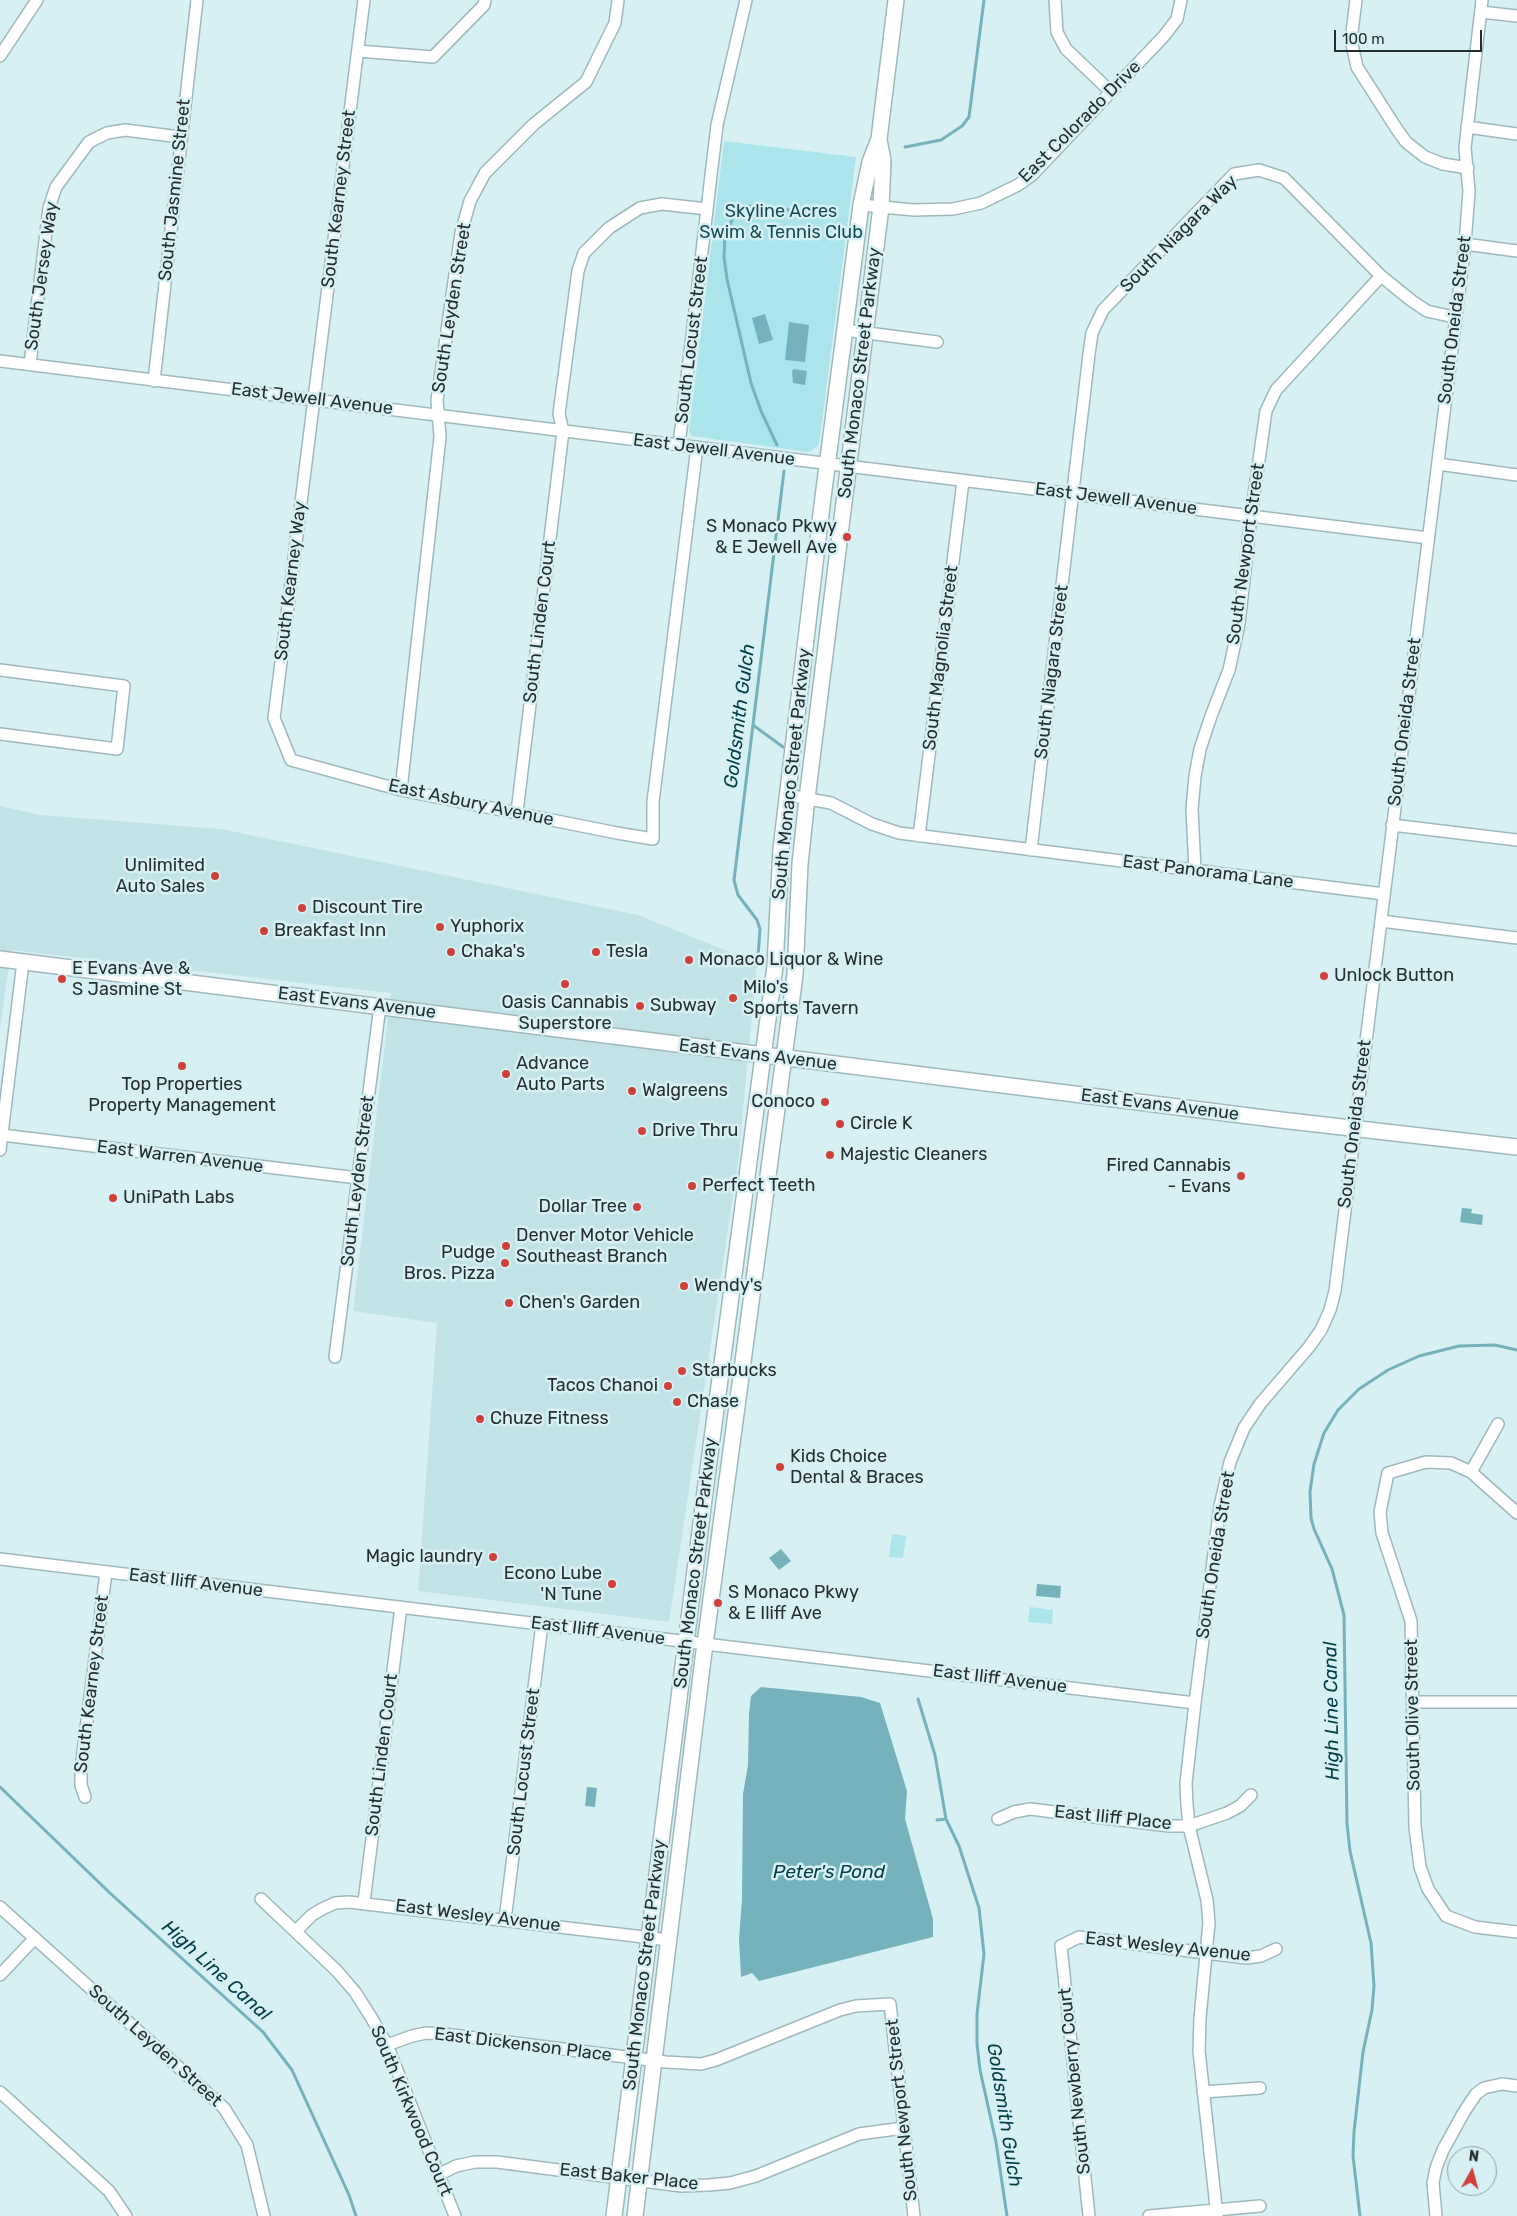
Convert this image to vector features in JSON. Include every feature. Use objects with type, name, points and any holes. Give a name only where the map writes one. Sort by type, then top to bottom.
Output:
[{"type":"main road","name":"South Monaco Street Parkway","points":[[614,2216],[685,1641],[764,1055],[777,944],[780,864],[787,795],[845,330],[861,205],[870,162],[879,138],[896,0]]},
{"type":"main road","name":"South Monaco Street Parkway","points":[[635,2216],[705,1644],[796,964],[800,864],[807,798],[881,207],[883,161],[879,138]]},
{"type":"main road","name":"East Evans Avenue","points":[[0,959],[1355,1129],[1517,1147]]},
{"type":"street","points":[[0,56],[37,0]]},
{"type":"street","name":"South Jasmine Street","points":[[154,381],[180,137],[197,0]]},
{"type":"street","name":"South Kearney Street","points":[[313,398],[364,0]]},
{"type":"street","points":[[358,51],[433,57],[484,5],[485,0]]},
{"type":"street","name":"South Leyden Street","points":[[401,790],[440,437],[436,400],[461,233],[470,201],[484,173],[534,124],[586,82],[615,23],[618,0]]},
{"type":"street","name":"South Locust Street","points":[[679,445],[717,125],[746,0]]},
{"type":"street","points":[[1054,0],[1057,32],[1066,49],[1111,92]]},
{"type":"street","name":"East Colorado Drive","points":[[861,205],[914,210],[953,209],[981,203],[1003,194],[1032,175],[1164,36],[1177,19],[1181,0]]},
{"type":"street","points":[[1356,0],[1351,40],[1358,67],[1396,128],[1406,142],[1425,157],[1443,164],[1468,168]]},
{"type":"street","points":[[1481,6],[1517,16]]},
{"type":"street","name":"South Oneida Street","points":[[1217,2213],[1199,2051],[1200,2018],[1209,1923],[1207,1900],[1189,1826],[1186,1784],[1195,1703],[1218,1518],[1225,1478],[1238,1441],[1253,1414],[1272,1388],[1314,1340],[1330,1310],[1335,1291],[1438,464],[1454,317],[1465,244],[1469,191],[1465,148],[1481,6]]},
{"type":"street","points":[[1467,127],[1517,134]]},
{"type":"street","name":"South Jersey Way","points":[[30,364],[49,208],[56,187],[89,142],[107,133],[125,130],[180,137]]},
{"type":"street","name":"South Niagara Way","points":[[1072,494],[1092,333],[1102,310],[1234,174],[1259,170],[1284,178],[1382,276],[1427,311],[1454,317]]},
{"type":"street","name":"South Linden Court","points":[[517,812],[564,431],[559,414],[578,271],[584,253],[609,228],[640,208],[662,204],[707,209]]},
{"type":"street","points":[[1465,244],[1517,250]]},
{"type":"street","name":"South Newport Street","points":[[1195,870],[1192,809],[1195,776],[1208,724],[1229,670],[1239,624],[1251,516],[1266,411],[1276,390],[1382,276]]},
{"type":"street","points":[[845,330],[937,342]]},
{"type":"street","name":"East Jewell Avenue","points":[[0,361],[154,381],[313,398],[848,467],[1428,538]]},
{"type":"street","name":"South Kearney Way","points":[[291,760],[274,718],[313,398]]},
{"type":"street","name":"South Locust Street","points":[[653,838],[652,802],[697,447]]},
{"type":"street","points":[[1438,464],[1517,475]]},
{"type":"street","name":"South Magnolia Street","points":[[919,836],[963,481]]},
{"type":"street","name":"South Niagara Street","points":[[1031,850],[1072,494]]},
{"type":"street","points":[[0,670],[124,686],[117,749],[0,734]]},
{"type":"street","name":"East Asbury Avenue","points":[[291,760],[401,790],[517,812],[617,834],[653,838]]},
{"type":"street","points":[[787,795],[840,806],[883,829],[919,836],[1031,850]]},
{"type":"street","points":[[1392,825],[1517,838]]},
{"type":"street","name":"East Panorama Lane","points":[[1031,850],[1384,894]]},
{"type":"street","points":[[1380,921],[1517,938]]},
{"type":"street","points":[[0,1150],[23,962]]},
{"type":"street","name":"South Leyden Street","points":[[335,1357],[380,1006]]},
{"type":"street","name":"East Warren Avenue","points":[[2,1135],[358,1178]]},
{"type":"street","points":[[1498,1424],[1471,1472],[1517,1513]]},
{"type":"street","name":"South Olive Street","points":[[1471,1472],[1451,1463],[1426,1462],[1388,1473],[1380,1512],[1382,1533],[1411,1621],[1416,1845],[1420,1867],[1428,1889],[1446,1916],[1475,1927],[1517,1932]]},
{"type":"street","name":"East Iliff Avenue","points":[[0,1559],[1195,1703]]},
{"type":"street","name":"South Kearney Street","points":[[85,1797],[81,1785],[81,1768],[106,1572]]},
{"type":"street","name":"South Linden Court","points":[[364,1902],[401,1608]]},
{"type":"street","name":"South Locust Street","points":[[505,1920],[542,1624]]},
{"type":"street","points":[[1413,1702],[1517,1702]]},
{"type":"street","name":"East Iliff Place","points":[[998,1819],[1014,1812],[1030,1809],[1168,1826],[1189,1826],[1227,1814],[1240,1806],[1251,1795]]},
{"type":"street","name":"South Kirkwood Court","points":[[262,1899],[337,1971],[356,1992],[387,2045],[455,2216]]},
{"type":"street","name":"East Wesley Avenue","points":[[296,1931],[312,1915],[334,1903],[364,1902],[668,1940]]},
{"type":"street","name":"South Leyden Street","points":[[0,1907],[224,2108],[246,2145],[264,2216]]},
{"type":"street","name":"East Wesley Avenue","points":[[1061,1946],[1080,1937],[1246,1958],[1262,1956],[1276,1949]]},
{"type":"street","points":[[0,1975],[35,1938]]},
{"type":"street","name":"South Newberry Court","points":[[1061,1946],[1089,2216]]},
{"type":"street","name":"South Newport Street","points":[[890,2004],[914,2216]]},
{"type":"street","name":"East Dickenson Place","points":[[387,2045],[426,2033],[654,2061],[689,2064],[706,2063],[840,2010],[856,2006],[890,2004]]},
{"type":"street","points":[[1436,2216],[1433,2183],[1436,2168],[1442,2150],[1464,2112],[1476,2094],[1484,2088],[1502,2084],[1517,2086]]},
{"type":"street","points":[[1203,2092],[1260,2088]]},
{"type":"street","points":[[0,2092],[109,2191],[126,2216]]},
{"type":"street","name":"East Baker Place","points":[[438,2175],[456,2166],[475,2162],[497,2162],[681,2186],[730,2183],[756,2176],[859,2134],[903,2128]]},
{"type":"street","points":[[1149,2216],[1217,2213],[1260,2206]]},
{"type":"shaded area","points":[[0,806],[40,815],[221,829],[638,915],[757,963],[738,1163],[669,1622],[418,1591],[437,1323],[353,1311],[391,993],[11,950],[0,1029]]},
{"type":"green space","name":"Skyline Acres Swim & Tennis Club","points":[[724,141],[856,157],[820,437],[818,446],[809,452],[691,436],[689,431]]},
{"type":"green space","points":[[892,1534],[906,1536],[903,1558],[889,1557]]},
{"type":"green space","points":[[1030,1607],[1053,1610],[1052,1624],[1028,1622]]},
{"type":"water","points":[[765,314],[773,340],[759,344],[752,318]]},
{"type":"water","points":[[789,322],[809,325],[805,362],[785,360]]},
{"type":"water","points":[[794,369],[807,371],[805,385],[793,383],[792,371]]},
{"type":"water","points":[[1462,1208],[1472,1209],[1471,1213],[1483,1215],[1482,1225],[1460,1222]]},
{"type":"water","points":[[781,1549],[791,1561],[779,1570],[769,1558]]},
{"type":"water","points":[[1037,1584],[1061,1586],[1060,1598],[1036,1596]]},
{"type":"water","name":"Peter's Pond","points":[[761,1687],[861,1697],[880,1703],[907,1791],[905,1819],[933,1919],[933,1937],[759,1981],[752,1973],[741,1977],[739,1939],[742,1900],[743,1794],[748,1765],[751,1696]]},
{"type":"water","points":[[587,1787],[597,1788],[595,1807],[585,1806]]},
{"type":"waterway","name":"Goldsmith Gulch","points":[[905,147],[941,140],[962,126],[969,117],[984,0]]},
{"type":"waterway","name":"Goldsmith Gulch","points":[[777,445],[761,411],[751,383],[727,279],[724,257],[725,237],[733,218],[742,209],[749,206],[827,214]]},
{"type":"waterway","name":"Goldsmith Gulch","points":[[758,957],[760,929],[757,920],[738,895],[734,880],[784,471]]},
{"type":"waterway","points":[[753,725],[783,747]]},
{"type":"waterway","name":"High Line Canal","points":[[1360,2216],[1353,2156],[1354,2132],[1363,2052],[1372,2010],[1374,1986],[1371,1943],[1350,1851],[1347,1824],[1344,1615],[1332,1569],[1311,1518],[1310,1492],[1314,1464],[1324,1433],[1338,1410],[1359,1389],[1388,1370],[1419,1356],[1459,1346],[1495,1345],[1517,1350]]},
{"type":"waterway","name":"Goldsmith Gulch","points":[[918,1699],[935,1755],[946,1819],[959,1846],[979,1908],[984,1954],[977,2014],[977,2044],[980,2070],[996,2142],[1007,2216]]},
{"type":"waterway","name":"High Line Canal","points":[[0,1787],[111,1894],[263,2032],[292,2070],[349,2195],[356,2216]]},
{"type":"waterway","points":[[937,1820],[946,1819]]},
{"type":"place","name":"S Monaco Pkwy & E Jewell Ave","points":[[847,537]]},
{"type":"place","name":"Unlimited Auto Sales","points":[[215,876]]},
{"type":"place","name":"Discount Tire","points":[[302,908]]},
{"type":"place","name":"Yuphorix","points":[[440,927]]},
{"type":"place","name":"Breakfast Inn","points":[[264,931]]},
{"type":"place","name":"Chaka's","points":[[451,952]]},
{"type":"place","name":"Tesla","points":[[596,952]]},
{"type":"place","name":"Monaco Liquor & Wine","points":[[689,960]]},
{"type":"place","name":"Unlock Button","points":[[1324,976]]},
{"type":"place","name":"E Evans Ave & S Jasmine St","points":[[62,979]]},
{"type":"place","name":"Oasis Cannabis Superstore","points":[[565,984]]},
{"type":"place","name":"Milo's Sports Tavern","points":[[733,998]]},
{"type":"place","name":"Subway","points":[[640,1006]]},
{"type":"place","name":"Top Properties Property Management","points":[[182,1066]]},
{"type":"place","name":"Advance Auto Parts","points":[[506,1074]]},
{"type":"place","name":"Walgreens","points":[[632,1091]]},
{"type":"place","name":"Conoco","points":[[825,1102]]},
{"type":"place","name":"Circle K","points":[[840,1124]]},
{"type":"place","name":"Drive Thru","points":[[642,1131]]},
{"type":"place","name":"Majestic Cleaners","points":[[830,1155]]},
{"type":"place","name":"Fired Cannabis - Evans","points":[[1241,1176]]},
{"type":"place","name":"Perfect Teeth","points":[[692,1186]]},
{"type":"place","name":"UniPath Labs","points":[[113,1198]]},
{"type":"place","name":"Dollar Tree","points":[[637,1207]]},
{"type":"place","name":"Denver Motor Vehicle Southeast Branch","points":[[506,1246]]},
{"type":"place","name":"Pudge Bros. Pizza","points":[[505,1263]]},
{"type":"place","name":"Wendy's","points":[[684,1286]]},
{"type":"place","name":"Chen's Garden","points":[[509,1303]]},
{"type":"place","name":"Starbucks","points":[[682,1371]]},
{"type":"place","name":"Tacos Chanoi","points":[[668,1386]]},
{"type":"place","name":"Chase","points":[[677,1402]]},
{"type":"place","name":"Chuze Fitness","points":[[480,1419]]},
{"type":"place","name":"Kids Choice Dental & Braces","points":[[780,1467]]},
{"type":"place","name":"Magic laundry","points":[[493,1557]]},
{"type":"place","name":"Econo Lube 'N Tune","points":[[612,1584]]},
{"type":"place","name":"S Monaco Pkwy & E Iliff Ave","points":[[718,1603]]}]
